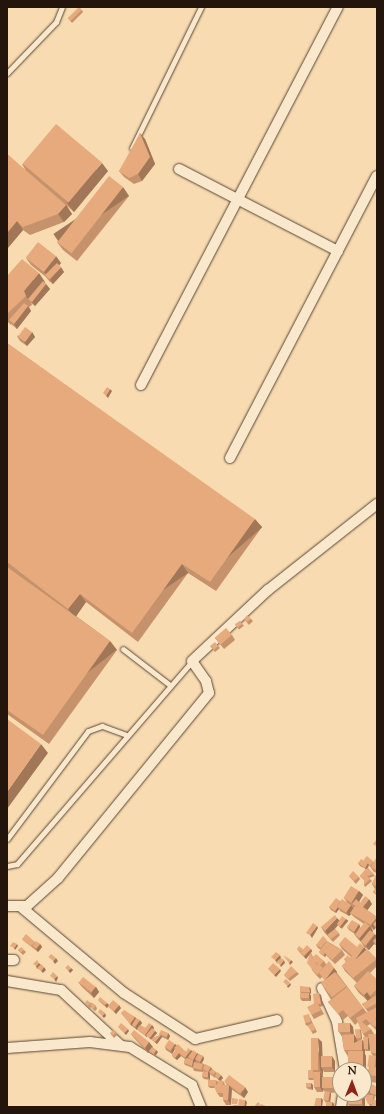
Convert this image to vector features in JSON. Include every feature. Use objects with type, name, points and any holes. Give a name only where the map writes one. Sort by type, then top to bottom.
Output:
[{"type":"street","points":[[141,385],[338,7]]},
{"type":"street","points":[[179,169],[238,201],[338,251]]},
{"type":"street","points":[[230,458],[377,176]]},
{"type":"street","points":[[7,906],[27,906],[58,878],[209,693],[206,681],[192,661],[268,590],[377,504]]},
{"type":"street","points":[[21,907],[124,993],[195,1038],[277,1020]]},
{"type":"street","points":[[7,981],[61,990],[120,1045],[159,1063],[192,1085],[201,1107]]},
{"type":"street","points":[[322,988],[337,1022],[343,1062]]},
{"type":"street","points":[[7,1048],[90,1042],[120,1045]]},
{"type":"lane","points":[[7,73],[56,22],[62,7]]},
{"type":"lane","points":[[130,152],[201,7]]},
{"type":"lane","points":[[123,649],[170,685]]},
{"type":"lane","points":[[7,866],[17,864],[192,661]]},
{"type":"lane","points":[[7,839],[88,731],[102,726],[127,735]]},
{"type":"building","points":[[79,7],[82,10],[71,21],[68,18]]},
{"type":"building","points":[[56,124],[102,163],[69,202],[23,164]]},
{"type":"building","points":[[140,133],[150,157],[138,174],[129,178],[119,171]]},
{"type":"building","points":[[7,154],[66,205],[58,214],[23,227],[17,221],[7,233],[7,182]]},
{"type":"building","points":[[109,176],[123,187],[71,253],[57,242]]},
{"type":"building","points":[[38,242],[56,256],[44,272],[26,258]]},
{"type":"building","points":[[22,259],[39,273],[24,291],[26,296],[7,314],[7,276]]},
{"type":"building","points":[[57,263],[61,267],[49,279],[45,275]]},
{"type":"building","points":[[43,281],[46,284],[32,302],[28,299]]},
{"type":"building","points":[[24,303],[28,306],[14,324],[9,320]]},
{"type":"building","points":[[25,327],[32,332],[25,342],[18,337]]},
{"type":"building","points":[[7,343],[255,519],[210,582],[182,564],[132,633],[80,594],[68,609],[7,562]]},
{"type":"building","points":[[107,387],[110,389],[106,396],[103,393]]},
{"type":"building","points":[[7,567],[110,641],[43,735],[7,710]]},
{"type":"building","points":[[247,615],[251,619],[247,622],[244,619]]},
{"type":"building","points":[[240,621],[242,624],[237,628],[235,624]]},
{"type":"building","points":[[226,628],[232,635],[221,645],[215,638]]},
{"type":"building","points":[[215,642],[218,646],[214,650],[210,646]]},
{"type":"building","points":[[7,719],[41,744],[7,792]]},
{"type":"building","points":[[377,839],[377,845],[376,846],[373,844]]},
{"type":"building","points":[[367,856],[374,862],[371,866],[364,860]]},
{"type":"building","points":[[377,857],[377,869],[376,870],[371,867]]},
{"type":"building","points":[[361,859],[368,863],[365,868],[358,863]]},
{"type":"building","points":[[367,868],[374,874],[367,876],[370,879],[364,885],[364,879],[360,876]]},
{"type":"building","points":[[353,871],[359,877],[354,881],[349,876]]},
{"type":"building","points":[[377,873],[377,887],[372,884]]},
{"type":"building","points":[[351,886],[359,891],[351,903],[344,898]]},
{"type":"building","points":[[376,888],[377,889],[377,894],[373,892]]},
{"type":"building","points":[[365,896],[369,899],[363,907],[377,917],[371,925],[350,913],[355,906],[352,904],[356,899],[360,903]]},
{"type":"building","points":[[336,898],[340,901],[335,911],[329,907]]},
{"type":"building","points":[[342,899],[351,905],[346,913],[337,906]]},
{"type":"building","points":[[335,915],[337,918],[325,931],[321,927]]},
{"type":"building","points":[[342,916],[346,919],[340,927],[337,924]]},
{"type":"building","points":[[352,920],[359,924],[354,932],[347,927]]},
{"type":"building","points":[[377,920],[377,928],[373,924]]},
{"type":"building","points":[[365,922],[370,926],[360,938],[355,934]]},
{"type":"building","points":[[313,923],[317,926],[310,935],[306,933]]},
{"type":"building","points":[[335,929],[339,933],[331,939],[327,935]]},
{"type":"building","points":[[370,930],[375,934],[365,945],[361,942]]},
{"type":"building","points":[[26,934],[35,942],[31,946],[22,939]]},
{"type":"building","points":[[323,936],[327,940],[321,948],[316,945]]},
{"type":"building","points":[[345,937],[357,947],[360,943],[364,947],[355,960],[367,949],[377,959],[353,978],[342,966],[352,956],[339,944]]},
{"type":"building","points":[[376,938],[377,943],[376,944],[373,941]]},
{"type":"building","points":[[36,941],[40,944],[36,949],[32,946]]},
{"type":"building","points":[[327,941],[331,944],[323,951],[325,953],[324,955],[319,952]]},
{"type":"building","points":[[13,942],[17,944],[14,948],[10,946]]},
{"type":"building","points":[[331,944],[342,950],[332,960],[323,951]]},
{"type":"building","points":[[307,945],[311,949],[304,956],[300,953]]},
{"type":"building","points":[[299,946],[303,949],[300,952],[297,949]]},
{"type":"building","points":[[21,947],[24,950],[21,953],[18,950]]},
{"type":"building","points":[[276,952],[280,955],[275,960],[271,957]]},
{"type":"building","points":[[310,953],[317,965],[313,970],[307,963]]},
{"type":"building","points":[[51,954],[56,958],[53,961],[48,957]]},
{"type":"building","points":[[316,954],[324,961],[320,965],[323,968],[317,975],[312,970],[318,964],[312,958]]},
{"type":"building","points":[[283,955],[291,960],[289,963]]},
{"type":"building","points":[[348,955],[350,958],[346,962],[344,959]]},
{"type":"building","points":[[281,958],[284,960],[280,965],[276,962]]},
{"type":"building","points":[[37,960],[39,963],[36,966],[33,964]]},
{"type":"building","points":[[329,961],[334,968],[325,980],[319,973]]},
{"type":"building","points":[[273,963],[280,969],[274,975],[268,969]]},
{"type":"building","points":[[41,964],[44,967],[41,971],[37,968]]},
{"type":"building","points":[[68,965],[71,968],[68,971],[65,968]]},
{"type":"building","points":[[291,966],[297,972],[288,979],[284,975]]},
{"type":"building","points":[[368,971],[377,980],[377,989],[370,996],[367,992],[364,995],[354,986]]},
{"type":"building","points":[[53,972],[57,976],[54,979],[50,976]]},
{"type":"building","points":[[335,972],[346,986],[332,997],[321,983]]},
{"type":"building","points":[[83,977],[96,987],[91,992],[79,983]]},
{"type":"building","points":[[286,979],[290,983],[287,986],[283,982]]},
{"type":"building","points":[[300,986],[309,987],[310,992],[300,992]]},
{"type":"building","points":[[347,987],[363,1008],[350,1018],[343,1010],[338,1014],[328,1002]]},
{"type":"building","points":[[300,993],[309,993],[309,998],[300,998]]},
{"type":"building","points":[[319,993],[321,1004],[318,1004],[317,1002],[314,1004],[313,994]]},
{"type":"building","points":[[377,995],[377,1003],[366,1009],[362,1004]]},
{"type":"building","points":[[100,997],[107,1003],[105,1005],[98,1000]]},
{"type":"building","points":[[87,1000],[91,1003],[88,1006],[85,1003]]},
{"type":"building","points":[[113,1000],[119,1005],[114,1011],[108,1006]]},
{"type":"building","points":[[317,1002],[321,1010],[311,1015],[307,1007]]},
{"type":"building","points":[[92,1003],[96,1006],[93,1009],[90,1005]]},
{"type":"building","points":[[377,1007],[377,1018],[375,1019],[377,1020],[377,1025],[374,1027],[366,1019],[362,1022],[371,1029],[363,1034],[356,1018]]},
{"type":"building","points":[[100,1009],[105,1013],[102,1016],[98,1012]]},
{"type":"building","points":[[124,1010],[135,1017],[130,1024],[121,1013]]},
{"type":"building","points":[[309,1014],[311,1022],[305,1023],[303,1015]]},
{"type":"building","points":[[136,1018],[140,1020],[135,1027],[132,1025]]},
{"type":"building","points":[[121,1023],[128,1029],[124,1033],[118,1027]]},
{"type":"building","points":[[149,1023],[152,1025],[145,1035],[137,1029],[140,1025],[145,1028]]},
{"type":"building","points":[[312,1023],[316,1029],[312,1032],[308,1026]]},
{"type":"building","points":[[338,1023],[350,1023],[350,1032],[338,1032]]},
{"type":"building","points":[[152,1028],[155,1031],[150,1038],[146,1035]]},
{"type":"building","points":[[360,1029],[361,1038],[356,1038],[355,1030]]},
{"type":"building","points":[[113,1030],[116,1033],[112,1036],[110,1033]]},
{"type":"building","points":[[134,1030],[149,1042],[145,1048],[131,1034]]},
{"type":"building","points":[[161,1030],[168,1033],[167,1037],[159,1034]]},
{"type":"building","points":[[354,1034],[354,1043],[362,1039],[362,1050],[344,1050],[342,1035]]},
{"type":"building","points":[[368,1034],[377,1034],[377,1053],[371,1053]]},
{"type":"building","points":[[161,1035],[155,1042],[151,1039]]},
{"type":"building","points":[[363,1037],[368,1037],[368,1049],[364,1049]]},
{"type":"building","points":[[311,1038],[318,1038],[318,1070],[311,1070]]},
{"type":"building","points":[[169,1040],[175,1044],[170,1051],[165,1047]]},
{"type":"building","points":[[178,1044],[186,1052],[188,1048],[191,1050],[185,1058],[179,1053],[175,1058],[172,1055],[176,1050],[174,1048]]},
{"type":"building","points":[[152,1047],[156,1050],[154,1054],[149,1051]]},
{"type":"building","points":[[193,1050],[197,1053],[193,1060],[188,1057]]},
{"type":"building","points":[[348,1051],[363,1051],[363,1062],[348,1062]]},
{"type":"building","points":[[198,1054],[203,1056],[200,1062],[195,1059]]},
{"type":"building","points":[[377,1054],[377,1076],[372,1076],[372,1067],[376,1067]]},
{"type":"building","points":[[369,1055],[376,1056],[374,1068],[372,1068],[372,1062],[368,1062]]},
{"type":"building","points":[[321,1056],[332,1056],[332,1067],[321,1067]]},
{"type":"building","points":[[186,1058],[193,1060],[192,1066],[184,1063]]},
{"type":"building","points":[[194,1062],[203,1064],[201,1070],[193,1068]]},
{"type":"building","points":[[205,1064],[211,1067],[208,1072],[203,1069]]},
{"type":"building","points":[[212,1069],[216,1072],[213,1075],[209,1072]]},
{"type":"building","points":[[308,1070],[313,1070],[313,1078],[308,1078]]},
{"type":"building","points":[[203,1071],[208,1072],[208,1077],[202,1077]]},
{"type":"building","points":[[217,1072],[221,1075],[218,1079],[215,1076]]},
{"type":"building","points":[[313,1072],[320,1072],[320,1087],[314,1087]]},
{"type":"building","points":[[229,1075],[245,1087],[240,1093],[224,1081]]},
{"type":"building","points":[[322,1077],[332,1077],[332,1088],[322,1088]]},
{"type":"building","points":[[208,1080],[216,1080],[216,1085],[213,1084],[214,1086],[208,1086]]},
{"type":"building","points":[[219,1080],[224,1082],[222,1085],[217,1084]]},
{"type":"building","points":[[306,1083],[311,1083],[311,1087],[306,1087]]},
{"type":"building","points":[[213,1084],[229,1085],[228,1100],[223,1100],[223,1093],[217,1093]]},
{"type":"building","points":[[372,1084],[377,1087],[377,1095],[372,1094]]},
{"type":"building","points":[[325,1091],[330,1092],[328,1101],[323,1100]]},
{"type":"building","points":[[373,1095],[372,1104],[368,1104],[367,1102],[372,1102]]},
{"type":"building","points":[[232,1098],[238,1099],[237,1104],[232,1104]]},
{"type":"building","points":[[316,1098],[321,1098],[321,1107],[314,1107]]},
{"type":"building","points":[[239,1099],[245,1100],[244,1107],[238,1107]]},
{"type":"building","points":[[373,1100],[377,1100],[377,1107],[372,1107]]},
{"type":"building","points":[[258,1102],[260,1104],[258,1107],[254,1107]]},
{"type":"building","points":[[326,1102],[332,1102],[332,1107],[326,1107]]},
{"type":"building","points":[[348,1102],[362,1102],[362,1104],[348,1104]]},
{"type":"building","points":[[261,1104],[268,1107],[258,1107]]}]
